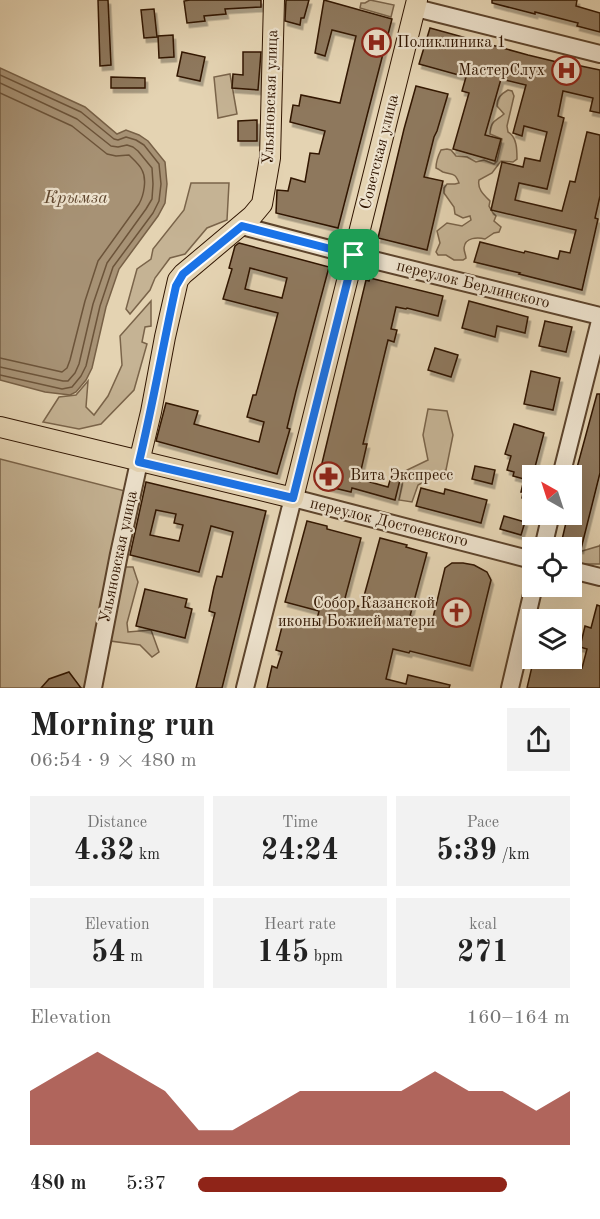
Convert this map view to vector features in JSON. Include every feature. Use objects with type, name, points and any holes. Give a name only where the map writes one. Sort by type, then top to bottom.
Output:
[{"type":"main road","name":"Ульяновская улица","points":[[139,462],[178,280],[242,226],[262,204],[270,158],[274,0]]},
{"type":"main road","name":"Советская улица","points":[[293,498],[417,4]]},
{"type":"main road","name":"переулок Достоевского","points":[[0,427],[293,498]]},
{"type":"street","points":[[417,4],[600,54]]},
{"type":"street","name":"переулок Берлинского","points":[[242,226],[600,316]]},
{"type":"street","points":[[564,465],[600,321]]},
{"type":"street","name":"Ульяновская улица","points":[[93,688],[139,462]]},
{"type":"street","name":"переулок Достоевского","points":[[293,498],[522,557]]},
{"type":"street","name":"Советская улица","points":[[245,688],[293,498]]},
{"type":"street","points":[[582,572],[600,577]]},
{"type":"street","points":[[510,688],[531,597]]},
{"type":"shaded area","points":[[370,0],[394,5],[391,17],[360,8],[361,3]]},
{"type":"shaded area","points":[[230,74],[237,114],[218,118],[214,77]]},
{"type":"shaded area","points":[[508,90],[512,91],[514,96],[507,126],[508,132],[515,140],[517,159],[513,162],[501,161],[492,173],[479,180],[481,192],[490,201],[489,206],[496,216],[494,221],[501,227],[499,232],[485,239],[469,240],[465,244],[466,258],[463,260],[438,255],[436,252],[440,243],[437,231],[447,223],[462,226],[471,220],[470,216],[463,218],[455,214],[454,207],[444,193],[447,184],[459,183],[455,175],[436,168],[439,154],[441,150],[447,149],[456,156],[467,157],[476,162],[484,160],[494,164],[497,161],[502,139],[490,134],[491,126],[504,114],[497,103],[503,93]]},
{"type":"shaded area","points":[[191,183],[229,183],[227,220],[207,228],[185,254],[170,258],[155,278],[150,290],[130,314],[126,309],[137,269],[151,259],[153,249],[184,210]]},
{"type":"shaded area","points":[[151,301],[151,326],[145,327],[142,342],[147,344],[134,390],[101,424],[79,429],[43,422],[59,397],[76,395],[88,381],[86,407],[94,415],[108,396],[122,365],[120,336]]},
{"type":"shaded area","points":[[428,409],[447,411],[453,435],[446,470],[418,485],[412,502],[399,500],[405,471],[428,460],[423,435]]},
{"type":"shaded area","points":[[0,459],[125,491],[89,688],[0,688]]},
{"type":"shaded area","points":[[599,546],[600,564],[582,564],[582,551]]},
{"type":"shaded area","points":[[125,567],[133,567],[138,582],[127,623],[128,632],[151,630],[159,652],[152,657],[140,645],[103,640],[118,575]]},
{"type":"water","name":"Крымза","points":[[0,68],[85,107],[117,134],[126,130],[139,135],[148,141],[165,162],[167,184],[165,203],[119,269],[106,307],[92,368],[86,380],[76,392],[70,395],[45,392],[0,380]]},
{"type":"building","points":[[98,0],[108,0],[111,65],[100,66]]},
{"type":"building","points":[[261,0],[261,7],[225,9],[226,14],[204,16],[205,21],[187,23],[184,1]]},
{"type":"building","points":[[286,0],[309,0],[300,25],[285,21]]},
{"type":"building","points":[[324,0],[392,19],[338,228],[276,213],[277,190],[288,191],[291,178],[305,182],[310,153],[319,154],[325,131],[290,122],[293,105],[299,106],[301,95],[340,103],[356,36],[332,30],[325,56],[315,53]]},
{"type":"building","points":[[492,0],[577,0],[576,6],[600,13],[600,32],[577,26],[578,23],[492,3]]},
{"type":"building","points":[[154,9],[157,37],[144,38],[141,10]]},
{"type":"building","points":[[430,28],[528,55],[600,70],[600,113],[590,111],[593,98],[563,91],[558,116],[564,118],[547,189],[519,183],[515,200],[562,211],[570,181],[575,182],[587,132],[600,135],[600,196],[595,218],[598,219],[582,290],[474,262],[480,242],[558,259],[560,251],[570,253],[576,230],[491,210],[502,162],[523,167],[525,158],[540,161],[547,132],[524,126],[522,136],[513,133],[526,85],[501,79],[485,135],[501,139],[495,161],[453,149],[469,93],[462,91],[466,77],[419,64]]},
{"type":"building","points":[[173,35],[174,57],[159,58],[158,36]]},
{"type":"building","points":[[182,52],[205,57],[200,81],[177,76]]},
{"type":"building","points":[[243,52],[261,52],[258,90],[232,88],[233,74],[243,75]]},
{"type":"building","points":[[111,77],[145,78],[145,88],[111,88]]},
{"type":"building","points":[[416,86],[448,94],[424,177],[443,181],[427,250],[378,238]]},
{"type":"building","points":[[257,120],[257,141],[238,141],[238,121]]},
{"type":"building","points":[[239,243],[329,267],[277,474],[156,441],[166,403],[198,411],[194,424],[259,442],[264,422],[247,417],[253,395],[256,395],[278,313],[223,299],[232,269],[229,268],[235,246]],"holes":[[[250,268],[287,278],[282,298],[245,289]]]},
{"type":"building","points":[[370,278],[443,296],[438,316],[396,307],[391,329],[397,330],[394,342],[388,340],[363,444],[367,444],[359,479],[388,487],[391,477],[400,480],[395,500],[352,488],[351,492],[317,484],[366,280],[369,281]]},
{"type":"building","points":[[469,301],[528,317],[525,333],[497,326],[495,337],[462,328]]},
{"type":"building","points":[[545,321],[572,327],[566,352],[539,346]]},
{"type":"building","points":[[435,348],[458,355],[451,377],[428,370]]},
{"type":"building","points":[[531,371],[560,378],[553,410],[524,404]]},
{"type":"building","points":[[597,394],[600,394],[600,473],[582,545],[582,537],[563,537],[565,525],[582,525],[582,465],[578,465]]},
{"type":"building","points":[[514,424],[544,433],[536,465],[522,465],[522,478],[513,476],[514,472],[507,470],[511,456],[505,454]]},
{"type":"building","points":[[475,466],[495,470],[492,484],[472,479]]},
{"type":"building","points":[[146,482],[266,511],[222,688],[196,688],[215,613],[209,611],[214,587],[217,576],[222,577],[233,532],[211,526],[199,572],[130,555]],"holes":[[[156,510],[176,514],[174,523],[183,525],[179,541],[150,535]]]},
{"type":"building","points":[[421,488],[444,494],[445,489],[487,500],[481,523],[416,506]]},
{"type":"building","points":[[504,516],[522,521],[522,525],[524,525],[521,535],[500,529]]},
{"type":"building","points":[[307,521],[361,538],[344,602],[361,607],[380,538],[427,553],[410,616],[432,622],[445,568],[452,563],[474,565],[487,572],[491,580],[470,666],[393,649],[386,679],[406,684],[408,675],[450,685],[449,688],[267,688],[272,666],[277,668],[282,652],[276,650],[284,619],[315,628],[319,611],[285,602]]},
{"type":"building","points":[[145,589],[187,599],[185,607],[192,609],[185,638],[136,626]]},
{"type":"building","points":[[597,605],[600,606],[600,688],[527,688],[531,669],[582,669],[587,649],[582,648],[582,639],[585,626],[591,628]]},
{"type":"building","points":[[69,672],[81,688],[41,688],[49,679]]},
{"type":"place","name":"Поликлиника 1","points":[[376,43]]},
{"type":"place","name":"МастерСлух","points":[[566,71]]},
{"type":"place","name":"Вита Экспресс","points":[[329,476]]},
{"type":"place","name":"Собор Казанской иконы Божией матери","points":[[456,613]]},
{"type":"route","points":[[242,226],[354,255],[293,498],[139,462],[176,286],[183,274],[242,226]]}]
